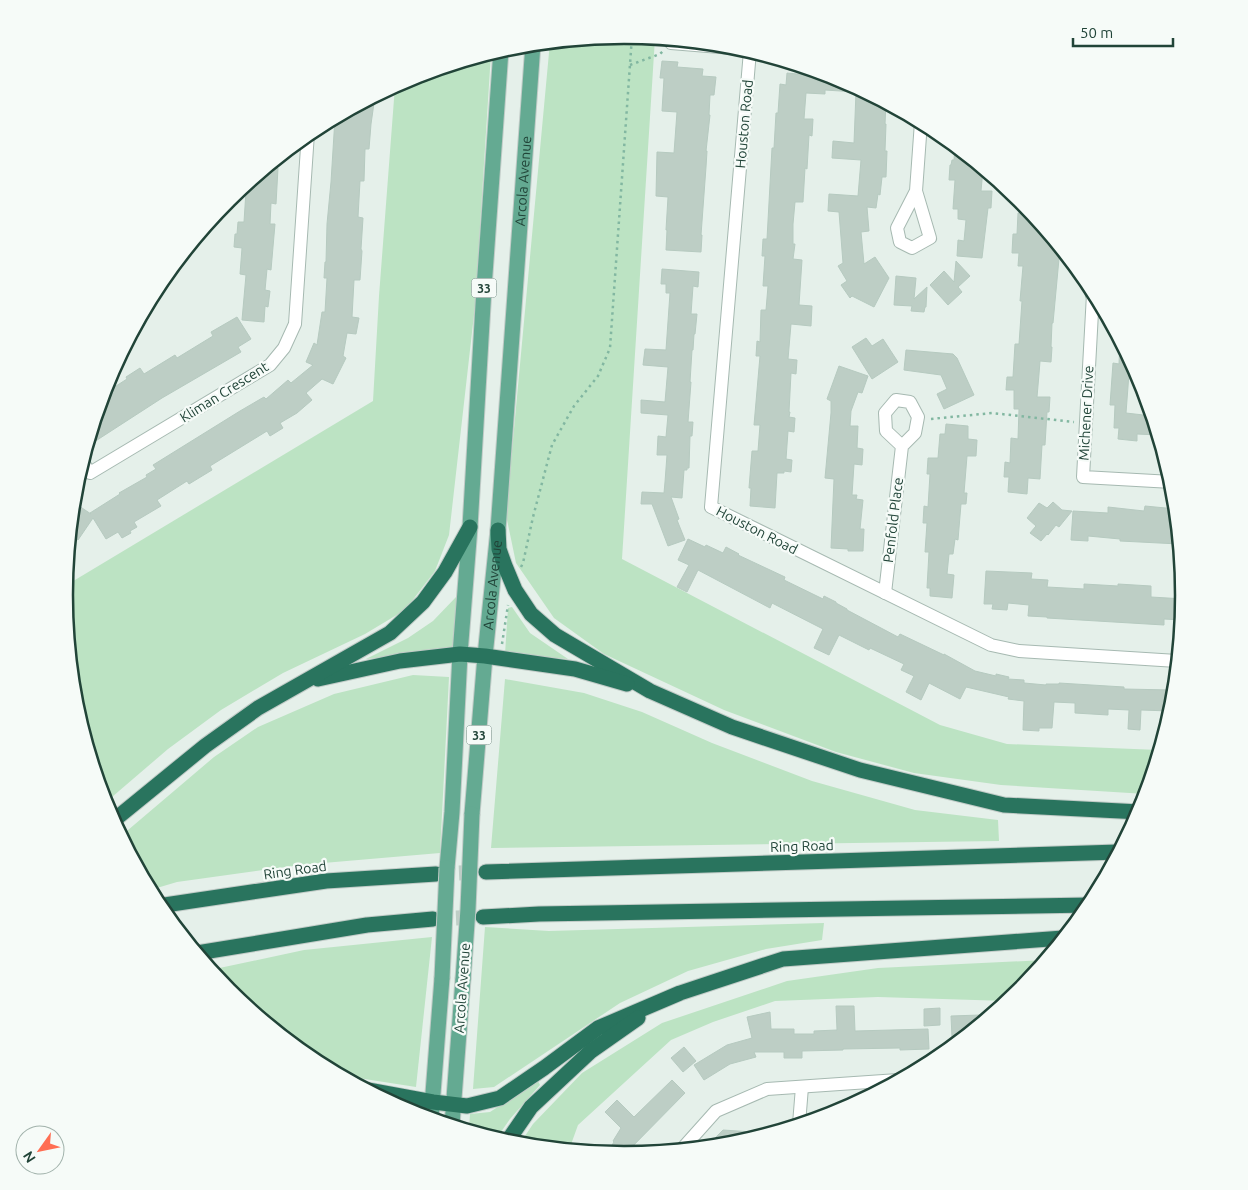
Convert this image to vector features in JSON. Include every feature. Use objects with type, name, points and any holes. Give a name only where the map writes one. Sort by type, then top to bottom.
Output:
[{"type":"highway","points":[[120,816],[205,746],[258,708],[390,633],[423,602],[445,572],[470,527]]},
{"type":"highway","points":[[498,530],[499,549],[523,604],[554,635],[650,691],[732,728],[860,770],[1004,805],[1130,812]]},
{"type":"highway","points":[[304,681],[400,661],[460,654],[493,656],[575,669],[650,691]]},
{"type":"highway","name":"Ring Road","points":[[486,872],[1111,852]]},
{"type":"highway","name":"Ring Road","points":[[168,904],[326,881],[436,874]]},
{"type":"highway","points":[[483,917],[549,913],[1079,905]]},
{"type":"highway","points":[[205,952],[367,925],[433,919]]},
{"type":"highway","points":[[392,1094],[467,1106],[500,1098],[598,1028],[680,993],[783,959],[1054,939]]},
{"type":"highway","points":[[512,1135],[531,1107],[591,1051],[636,1019],[680,993]]},
{"type":"main road","name":"Arcola Avenue","points":[[453,1119],[468,909],[472,814],[493,656],[498,530],[532,51]]},
{"type":"main road","name":"Arcola Avenue","points":[[432,1111],[442,978],[460,654],[500,58]]},
{"type":"street","name":"Houston Road","points":[[749,58],[711,507],[991,646],[1019,652],[1172,661]]},
{"type":"street","points":[[916,191],[920,131]]},
{"type":"street","name":"Kliman Crescent","points":[[88,469],[90,473],[270,365],[284,348],[295,324],[307,145]]},
{"type":"street","name":"Michener Drive","points":[[1093,307],[1083,477],[1164,482]]},
{"type":"street","points":[[902,446],[886,431],[885,412],[896,400],[910,402],[918,417]]},
{"type":"street","name":"Penfold Place","points":[[885,593],[902,446],[915,433],[918,417]]},
{"type":"street","points":[[688,1143],[716,1111],[768,1090],[883,1081]]},
{"type":"street","points":[[800,1117],[802,1087]]},
{"type":"path","points":[[493,656],[512,582],[523,563],[552,445],[574,406],[598,376],[610,348],[631,44]]},
{"type":"path","points":[[630,65],[660,54],[668,46]]},
{"type":"path","points":[[918,417],[927,419],[992,413],[1086,423]]},
{"type":"green space","points":[[588,45],[655,45],[622,559],[940,725],[1007,744],[1153,750],[1138,793],[1001,785],[914,773],[836,752],[724,710],[604,654],[554,618],[516,563],[506,515],[549,48]]},
{"type":"green space","points":[[491,61],[475,306],[449,535],[435,571],[405,610],[365,634],[283,673],[221,710],[168,749],[112,797],[102,772],[83,703],[74,631],[73,581],[373,401],[394,94],[447,73]]},
{"type":"green space","points":[[457,596],[452,652],[366,659],[408,638],[433,621]]},
{"type":"green space","points":[[512,607],[530,633],[568,659],[505,654],[508,608]]},
{"type":"green space","points":[[413,675],[449,677],[440,853],[300,865],[177,882],[158,888],[127,831],[214,757],[258,727],[334,694]]},
{"type":"green space","points":[[505,679],[584,693],[642,712],[712,743],[812,781],[915,810],[998,820],[999,841],[491,848]]},
{"type":"green space","points":[[824,923],[822,940],[766,949],[688,971],[620,1003],[494,1087],[473,1089],[485,927],[549,931]]},
{"type":"green space","points":[[432,937],[416,1087],[360,1078],[348,1072],[288,1032],[234,985],[219,968],[304,950]]},
{"type":"green space","points":[[1036,960],[1014,985],[996,1001],[878,997],[775,1001],[713,1022],[671,1040],[578,1125],[571,1144],[524,1137],[533,1124],[582,1073],[662,1023],[787,981],[878,968]]},
{"type":"green space","points":[[538,1081],[540,1085],[501,1132],[469,1124],[470,1114],[490,1112]]},
{"type":"building","points":[[662,61],[678,62],[677,67],[703,69],[702,76],[716,77],[714,95],[710,95],[701,252],[666,250],[668,197],[656,196],[657,152],[674,153],[677,112],[662,111],[664,78],[660,78]]},
{"type":"building","points":[[787,73],[806,75],[847,91],[825,90],[825,94],[806,93],[804,119],[813,119],[812,136],[809,135],[803,202],[795,202],[793,259],[802,260],[799,305],[812,306],[811,326],[791,324],[788,359],[797,360],[796,374],[791,373],[789,412],[789,417],[795,418],[794,432],[788,431],[786,459],[792,460],[791,472],[777,473],[775,508],[750,506],[751,488],[749,488],[752,451],[758,451],[760,425],[754,425],[760,356],[756,356],[757,341],[760,342],[761,310],[766,310],[768,286],[763,286],[765,256],[762,256],[763,239],[767,239],[772,148],[774,148],[780,84],[786,85]]},
{"type":"building","points":[[856,95],[886,110],[886,177],[882,177],[876,208],[867,207],[869,231],[861,232],[864,264],[875,257],[889,278],[874,307],[852,296],[850,298],[841,285],[847,281],[838,266],[843,263],[839,212],[828,211],[829,194],[858,196],[861,160],[832,158],[833,141],[854,143]]},
{"type":"building","points":[[374,104],[369,149],[365,149],[364,181],[360,181],[358,217],[363,218],[362,251],[360,280],[354,280],[352,317],[359,318],[356,334],[347,333],[343,356],[346,358],[333,384],[322,379],[306,393],[312,400],[297,413],[280,423],[283,428],[270,436],[267,431],[210,466],[212,470],[189,484],[187,481],[157,500],[161,506],[134,522],[137,527],[130,531],[131,533],[122,538],[118,532],[106,539],[93,518],[78,540],[76,538],[80,506],[91,514],[119,493],[147,477],[146,475],[156,469],[153,465],[240,411],[264,397],[266,399],[288,380],[291,383],[313,365],[306,362],[314,343],[317,345],[322,312],[325,312],[327,278],[324,278],[334,127]]},
{"type":"building","points":[[954,154],[982,177],[981,191],[992,191],[991,208],[988,208],[982,258],[957,256],[958,240],[964,241],[966,220],[958,219],[958,209],[953,209],[955,180],[949,180],[950,165],[952,160],[954,160]]},
{"type":"building","points":[[278,168],[276,204],[271,203],[270,224],[275,224],[271,270],[267,269],[265,290],[270,291],[268,307],[265,306],[264,322],[242,320],[246,275],[240,274],[242,248],[234,247],[238,222],[244,222],[246,195]]},
{"type":"building","points":[[1018,213],[1021,213],[1059,257],[1052,323],[1051,362],[1040,361],[1037,397],[1050,397],[1045,445],[1042,445],[1040,479],[1028,478],[1027,494],[1008,492],[1009,477],[1004,477],[1005,462],[1010,463],[1011,438],[1018,439],[1019,409],[1014,409],[1014,390],[1006,390],[1007,377],[1013,377],[1015,344],[1019,344],[1022,301],[1020,301],[1023,266],[1018,266],[1019,253],[1012,253],[1013,234],[1017,234]]},
{"type":"building","points":[[956,261],[970,276],[958,287],[962,292],[948,305],[930,285],[944,271],[954,282]]},
{"type":"building","points":[[662,269],[699,272],[698,287],[693,286],[691,314],[697,314],[690,382],[688,422],[693,422],[692,436],[690,436],[689,468],[684,470],[682,498],[671,497],[685,540],[668,546],[652,504],[641,504],[642,492],[664,493],[665,482],[667,455],[657,455],[658,436],[666,437],[668,415],[641,413],[641,400],[665,402],[668,367],[643,365],[645,349],[666,350],[670,293],[666,293],[666,284],[661,284]]},
{"type":"building","points":[[896,276],[916,278],[914,299],[927,287],[924,312],[911,311],[912,306],[894,305]]},
{"type":"building","points":[[237,317],[251,339],[238,347],[241,352],[162,398],[95,441],[114,388],[140,368],[144,374],[175,355],[177,358],[213,336],[211,332]]},
{"type":"building","points":[[866,338],[872,346],[883,339],[898,362],[872,379],[852,347]]},
{"type":"building","points":[[906,350],[953,354],[957,358],[974,395],[944,409],[937,394],[947,389],[941,375],[904,370]]},
{"type":"building","points":[[1119,354],[1129,375],[1126,413],[1145,415],[1151,435],[1137,434],[1137,441],[1118,439],[1119,428],[1114,428],[1115,405],[1110,405],[1113,363],[1119,364]]},
{"type":"building","points":[[839,366],[868,376],[862,393],[858,392],[851,411],[850,426],[858,426],[857,448],[863,449],[862,465],[854,464],[852,495],[857,495],[856,499],[863,500],[860,529],[864,529],[863,551],[831,548],[834,479],[825,478],[831,413],[831,401],[827,399]]},
{"type":"building","points":[[946,424],[968,426],[968,439],[977,440],[976,456],[967,456],[964,493],[967,493],[966,504],[961,504],[958,540],[955,539],[953,554],[949,554],[947,574],[954,575],[952,598],[930,596],[930,588],[927,588],[929,552],[925,552],[927,523],[923,523],[924,506],[928,507],[930,474],[927,474],[928,458],[938,458],[940,434],[945,434]]},
{"type":"building","points":[[1053,502],[1062,510],[1072,511],[1059,527],[1056,525],[1041,541],[1030,533],[1036,526],[1027,518],[1039,503],[1047,508]]},
{"type":"building","points":[[1145,506],[1169,508],[1173,544],[1120,541],[1120,539],[1088,536],[1088,541],[1071,540],[1073,511],[1108,513],[1108,507],[1144,511]]},
{"type":"building","points":[[688,539],[723,553],[726,547],[738,555],[785,577],[784,580],[823,599],[824,596],[836,602],[847,610],[898,637],[900,634],[944,654],[975,671],[1009,677],[1008,679],[1024,680],[1024,683],[1046,685],[1059,683],[1124,687],[1124,689],[1167,690],[1163,711],[1141,710],[1140,730],[1128,729],[1129,710],[1108,709],[1108,715],[1075,713],[1075,703],[1054,702],[1052,728],[1039,728],[1039,731],[1023,730],[1024,701],[1008,699],[1009,697],[966,687],[960,699],[929,683],[921,700],[906,692],[914,676],[901,670],[904,664],[870,648],[869,650],[839,635],[829,655],[814,648],[823,629],[772,603],[770,608],[698,570],[687,592],[677,587],[689,565],[678,560]]},
{"type":"building","points":[[986,571],[1032,573],[1031,579],[1048,580],[1047,587],[1084,589],[1084,584],[1151,586],[1151,597],[1175,598],[1174,620],[1164,619],[1164,625],[1028,616],[1029,605],[1008,603],[1007,610],[992,609],[993,604],[984,604]]},
{"type":"building","points":[[836,1006],[854,1006],[855,1031],[928,1029],[929,1049],[802,1051],[802,1058],[784,1058],[784,1052],[754,1052],[756,1057],[730,1064],[704,1080],[694,1065],[727,1045],[752,1038],[747,1017],[770,1012],[771,1029],[794,1029],[794,1034],[814,1034],[814,1031],[837,1030]]},
{"type":"building","points":[[940,1008],[940,1025],[924,1026],[924,1009]]},
{"type":"building","points":[[980,1015],[952,1037],[951,1016]]},
{"type":"building","points":[[684,1047],[696,1061],[683,1072],[671,1058]]},
{"type":"building","points":[[672,1080],[685,1093],[633,1146],[612,1146],[621,1128],[605,1112],[617,1100],[634,1117]]},
{"type":"building","points":[[723,1130],[749,1132],[732,1136],[714,1139]]},
{"type":"tunnel","points":[[436,874],[482,872]]},
{"type":"tunnel","points":[[433,919],[483,917]]}]
